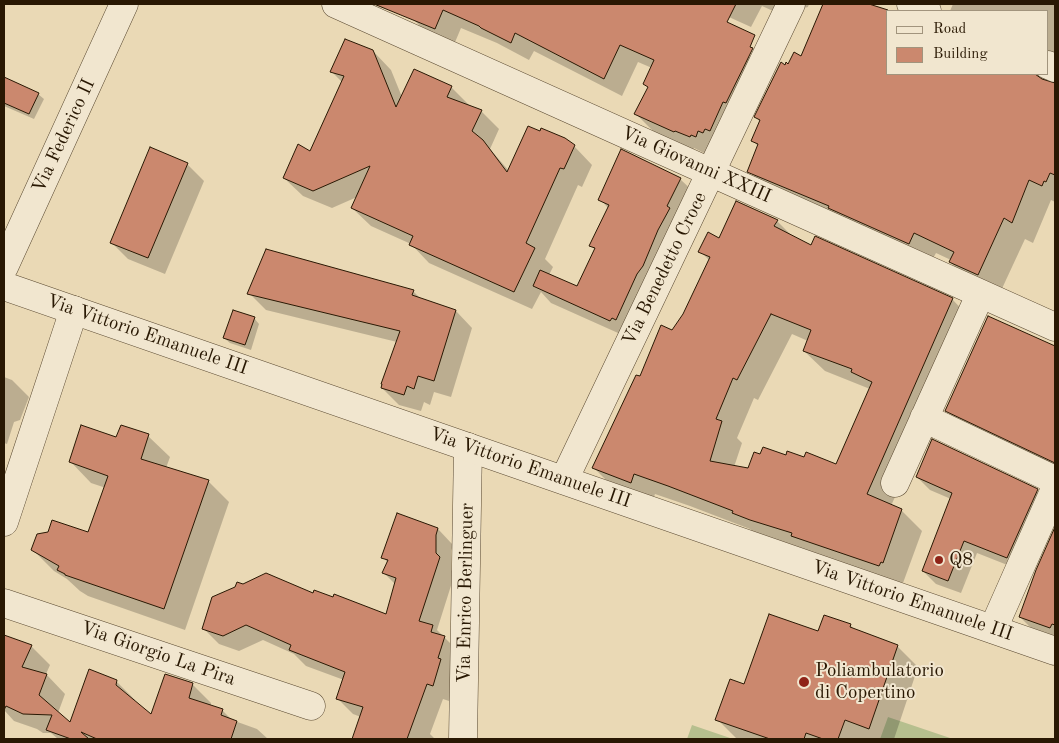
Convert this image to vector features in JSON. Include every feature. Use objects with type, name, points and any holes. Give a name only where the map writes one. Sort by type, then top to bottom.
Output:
[{"type":"street","name":"Via Federico II","points":[[4,267],[124,4]]},
{"type":"street","name":"Via Giovanni XXIII","points":[[336,4],[1055,327]]},
{"type":"street","name":"Via Benedetto Croce","points":[[564,480],[791,4]]},
{"type":"street","name":"Via Vittorio Emanuele III","points":[[4,286],[1055,651]]},
{"type":"street","points":[[894,484],[980,294]]},
{"type":"street","points":[[4,522],[74,310]]},
{"type":"street","points":[[924,418],[1055,480]]},
{"type":"street","name":"Via Enrico Berlinguer","points":[[463,739],[468,447]]},
{"type":"street","points":[[993,629],[1055,490]]},
{"type":"street","name":"Via Giorgio La Pira","points":[[4,603],[311,706]]},
{"type":"green space","points":[[888,717],[953,739],[880,739]]},
{"type":"green space","points":[[692,725],[733,739],[687,739]]},
{"type":"building","points":[[374,4],[736,4],[727,22],[755,35],[750,47],[753,48],[726,103],[723,102],[710,131],[705,129],[703,133],[698,131],[696,137],[691,135],[690,137],[634,114],[648,87],[643,84],[654,60],[620,45],[604,79],[515,33],[511,43],[443,10],[435,29]]},
{"type":"building","points":[[823,4],[869,4],[888,10],[886,10],[886,75],[1036,75],[1055,83],[1055,175],[1050,173],[1042,186],[1029,180],[1012,223],[1004,218],[978,275],[949,262],[954,252],[914,233],[909,244],[828,208],[829,206],[747,172],[758,144],[751,141],[760,120],[754,117],[781,62],[785,65],[786,62],[788,64],[794,52],[801,56]]},
{"type":"building","points":[[345,39],[373,50],[396,107],[414,69],[452,86],[447,97],[482,110],[472,131],[483,140],[507,172],[528,126],[540,131],[541,128],[565,138],[575,145],[564,169],[560,168],[526,243],[535,248],[514,292],[409,245],[413,236],[351,208],[370,166],[313,191],[283,178],[298,144],[310,151],[344,76],[330,72]]},
{"type":"building","points":[[4,77],[39,93],[29,114],[4,103]]},
{"type":"building","points":[[150,147],[188,163],[148,258],[110,243]]},
{"type":"building","points":[[621,149],[681,178],[667,206],[670,208],[658,230],[643,266],[637,274],[616,320],[612,318],[610,321],[533,286],[540,270],[577,286],[595,248],[589,246],[609,205],[598,200]]},
{"type":"building","points":[[736,201],[778,220],[774,226],[811,245],[815,236],[953,298],[867,494],[902,509],[883,563],[881,562],[879,566],[791,536],[792,533],[750,520],[732,513],[733,511],[634,474],[631,483],[592,468],[636,375],[640,376],[661,325],[672,330],[683,314],[710,257],[698,252],[708,232],[719,238]],"holes":[[[771,314],[811,330],[803,351],[852,369],[851,372],[872,382],[836,464],[806,452],[804,457],[787,451],[786,455],[763,447],[760,454],[754,452],[748,468],[710,461],[722,421],[716,419],[733,378],[737,380]]]},
{"type":"building","points":[[266,249],[414,290],[412,295],[456,310],[434,381],[418,376],[414,389],[407,386],[404,395],[381,388],[400,331],[247,294]]},
{"type":"building","points":[[233,310],[255,317],[245,345],[223,338]]},
{"type":"building","points":[[988,316],[1055,346],[1055,463],[945,411]]},
{"type":"building","points":[[81,425],[116,437],[121,425],[149,434],[141,459],[209,480],[164,609],[65,575],[57,570],[59,566],[31,550],[37,534],[48,532],[52,520],[88,532],[108,476],[69,462]]},
{"type":"building","points":[[932,439],[1038,489],[1007,558],[964,541],[948,581],[922,571],[952,493],[916,477]]},
{"type":"building","points":[[397,513],[438,528],[436,553],[440,557],[419,621],[433,625],[431,632],[445,636],[438,658],[441,659],[433,686],[427,684],[407,739],[352,739],[363,707],[336,699],[345,672],[289,650],[291,645],[246,625],[223,636],[202,629],[212,597],[235,587],[237,582],[243,584],[266,573],[313,593],[314,590],[333,597],[334,594],[386,614],[396,578],[382,573],[388,560],[381,558]]},
{"type":"building","points":[[1055,527],[1055,625],[1052,624],[1050,628],[1019,617],[1036,570]]},
{"type":"building","name":"Poliambulatorio di Copertino","points":[[769,614],[818,631],[824,615],[851,624],[850,627],[898,645],[869,729],[845,720],[838,739],[823,739],[806,733],[804,739],[770,739],[715,720],[730,679],[744,684]]},
{"type":"building","points":[[4,635],[32,645],[22,667],[47,674],[39,695],[70,722],[89,669],[117,680],[116,685],[151,714],[165,674],[193,683],[189,698],[223,709],[221,715],[237,721],[231,739],[97,739],[81,732],[89,739],[71,739],[46,730],[52,715],[23,714],[6,706],[4,710]]},
{"type":"place","name":"Q8","points":[[939,560]]},
{"type":"place","name":"Poliambulatorio di Copertino","points":[[804,682]]}]
